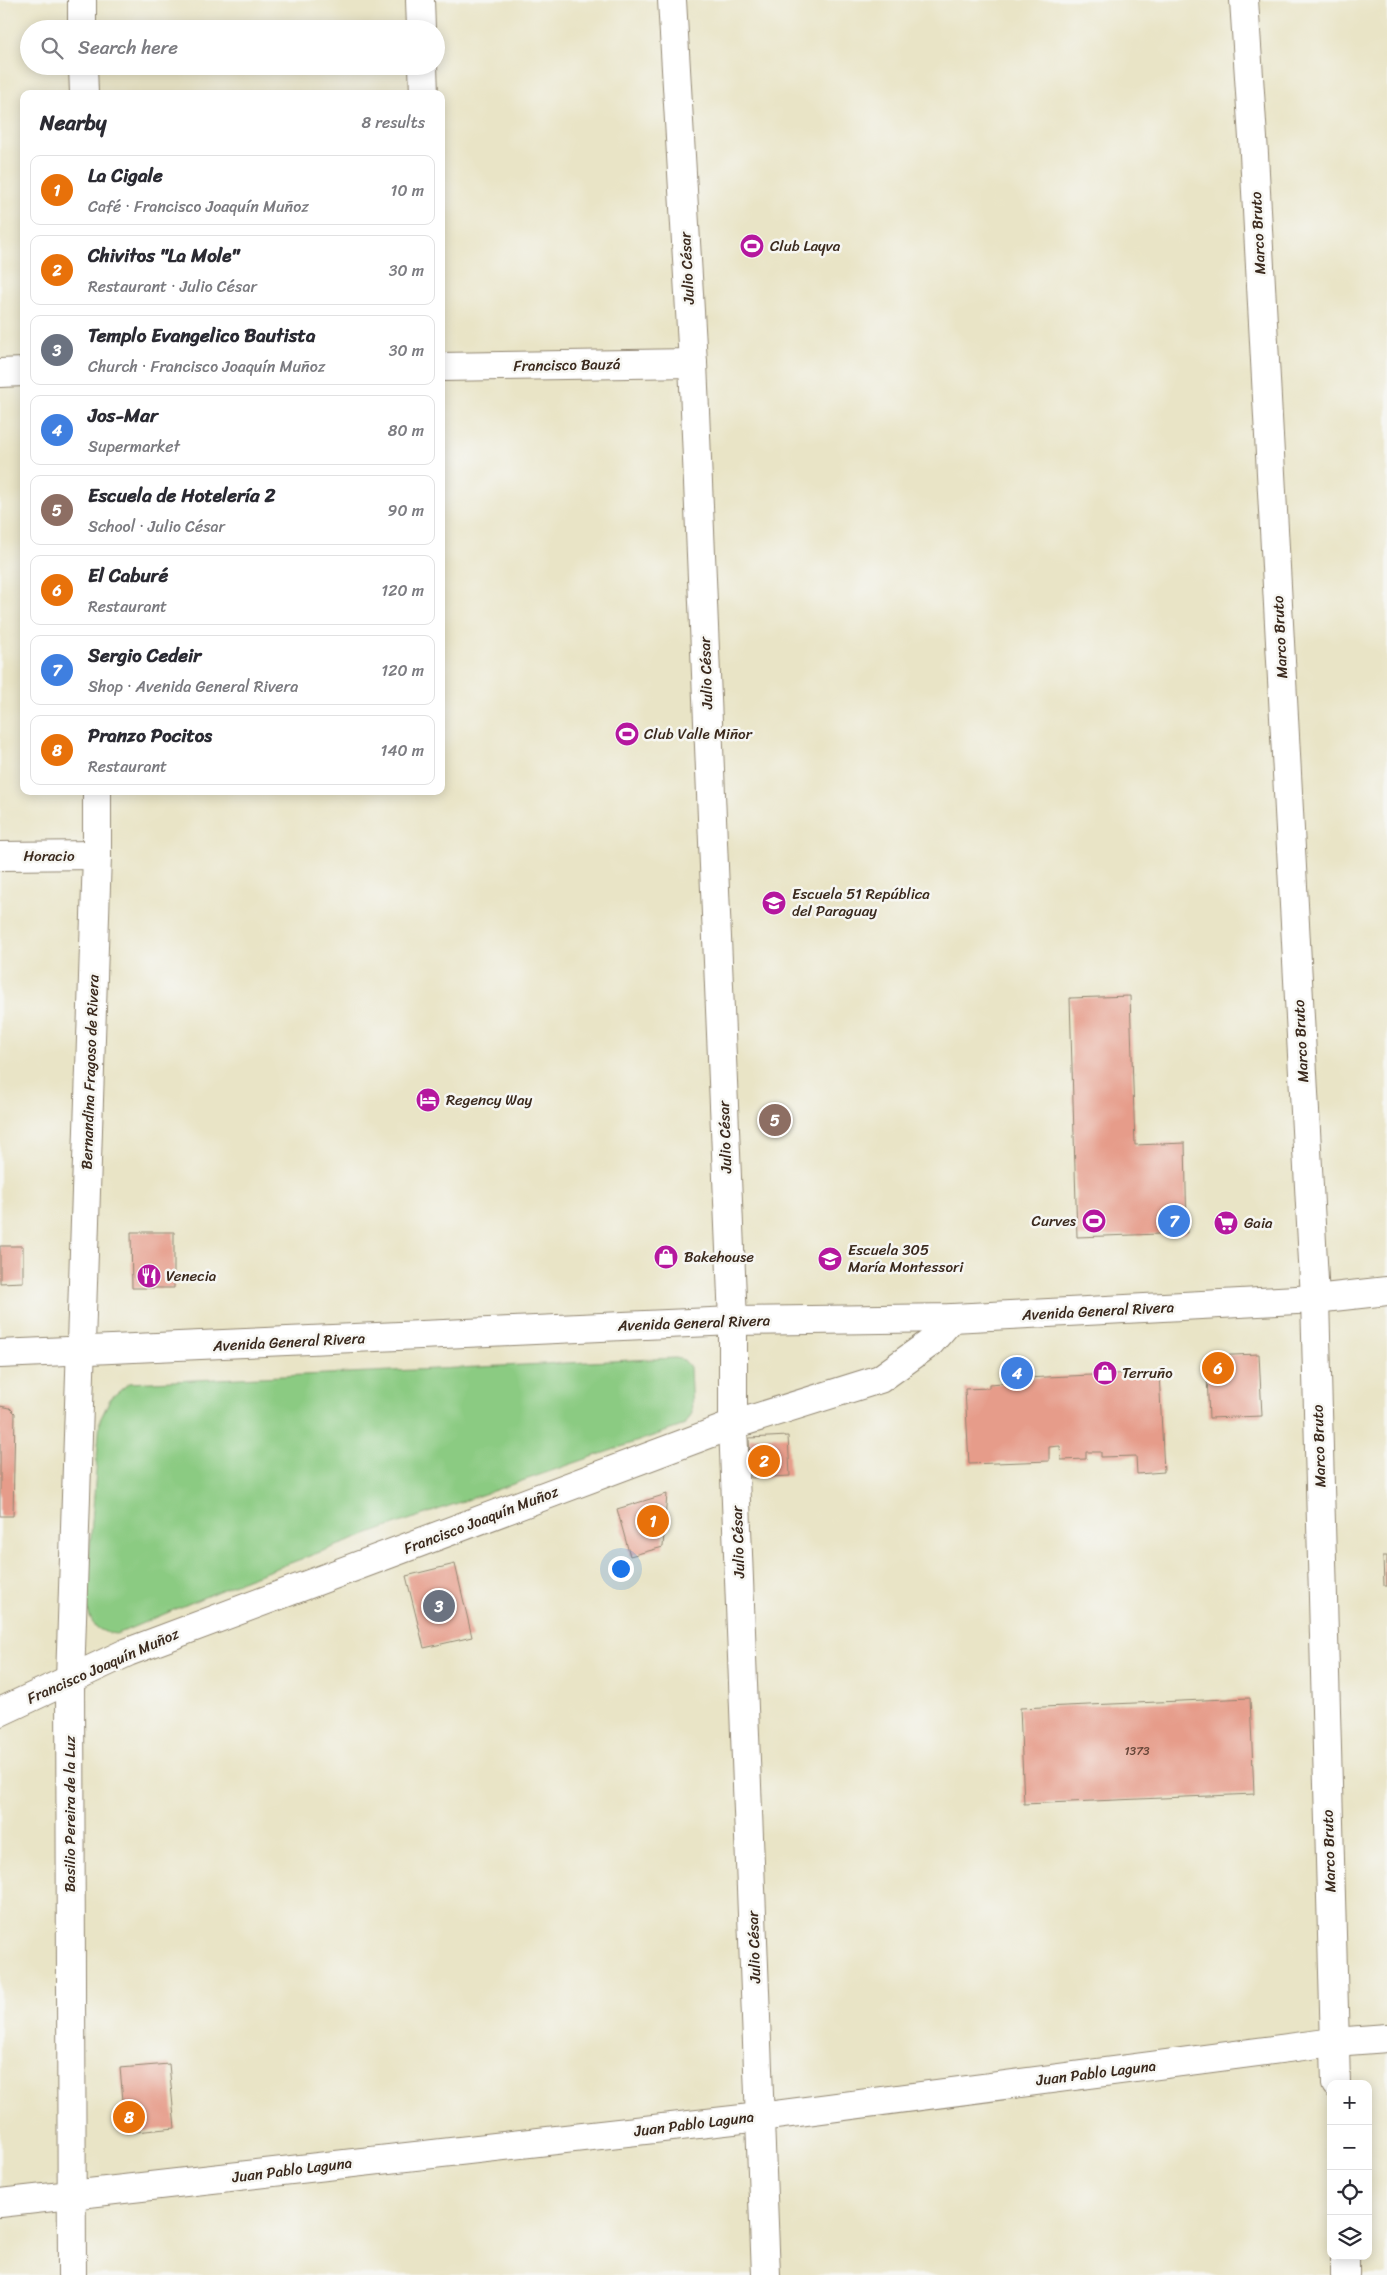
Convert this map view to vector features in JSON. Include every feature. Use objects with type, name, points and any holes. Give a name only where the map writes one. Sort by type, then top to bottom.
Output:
[{"type":"street","points":[[82,0],[82,20]]},
{"type":"street","points":[[420,0],[421,20]]},
{"type":"street","name":"Julio César","points":[[672,0],[693,363],[733,1321],[733,1425],[766,2275]]},
{"type":"street","name":"Marco Bruto","points":[[1244,0],[1254,154],[1315,1299],[1336,2080]]},
{"type":"street","points":[[84,75],[84,90]]},
{"type":"street","points":[[423,75],[424,90]]},
{"type":"street","name":"Francisco Bauzá","points":[[445,367],[693,363]]},
{"type":"street","points":[[0,373],[20,372]]},
{"type":"street","name":"Bernandina Fragoso de Rivera","points":[[81,1352],[97,855],[97,795]]},
{"type":"street","name":"Horacio","points":[[0,856],[97,855]]},
{"type":"street","name":"Avenida General Rivera","points":[[0,1354],[81,1352],[733,1321],[952,1318],[1315,1299],[1387,1292]]},
{"type":"street","name":"Francisco Joaquín Muñoz","points":[[0,1712],[128,1652],[733,1425],[880,1379],[930,1343],[952,1318]]},
{"type":"street","name":"Basilio Pereira de la Luz","points":[[72,2275],[70,1680],[81,1352]]},
{"type":"street","name":"Juan Pablo Laguna","points":[[0,2203],[760,2117],[1334,2042],[1387,2038]]},
{"type":"street","points":[[1344,2260],[1345,2275]]},
{"type":"green space","points":[[676,1358],[684,1360],[690,1367],[692,1413],[685,1425],[388,1527],[247,1579],[117,1634],[102,1631],[93,1623],[86,1597],[100,1420],[110,1399],[129,1383]]},
{"type":"building","points":[[1130,996],[1135,1145],[1185,1143],[1187,1233],[1077,1237],[1070,998]]},
{"type":"building","points":[[131,1232],[174,1232],[174,1288],[132,1288]]},
{"type":"building","points":[[0,1246],[23,1246],[23,1282],[0,1283]]},
{"type":"building","points":[[1259,1354],[1262,1416],[1209,1418],[1206,1356]]},
{"type":"building","points":[[1159,1372],[1164,1472],[1137,1474],[1136,1456],[1101,1457],[1101,1452],[1086,1452],[1086,1459],[1061,1460],[1060,1446],[1049,1447],[1049,1461],[969,1464],[965,1389],[989,1388],[989,1384],[1003,1383],[1002,1379]]},
{"type":"building","points":[[0,1406],[10,1408],[15,1413],[13,1516],[0,1516]]},
{"type":"building","points":[[788,1436],[790,1476],[751,1478],[749,1438]]},
{"type":"building","points":[[667,1494],[663,1547],[630,1556],[617,1509]]},
{"type":"building","points":[[1383,1556],[1387,1556],[1387,1586],[1384,1586]]},
{"type":"building","points":[[455,1564],[472,1637],[424,1648],[406,1576]]},
{"type":"building","points":[[1250,1698],[1254,1794],[1024,1804],[1020,1708]]},
{"type":"building","points":[[169,2064],[175,2128],[126,2133],[120,2068]]},
{"type":"place","name":"Club Layva","points":[[752,246]]},
{"type":"place","name":"Club Valle Miñor","points":[[627,734]]},
{"type":"place","name":"Escuela 51 República del Paraguay","points":[[774,903]]},
{"type":"place","name":"Regency Way","points":[[428,1100]]},
{"type":"place","name":"Escuela de Hotelería 2","points":[[775,1120]]},
{"type":"place","name":"Curves","points":[[1094,1221]]},
{"type":"place","name":"Sergio Cedeir","points":[[1174,1221]]},
{"type":"place","name":"Gaia","points":[[1226,1223]]},
{"type":"place","name":"Bakehouse","points":[[666,1257]]},
{"type":"place","name":"Escuela 305 María Montessori","points":[[830,1259]]},
{"type":"place","name":"Venecia","points":[[149,1276]]},
{"type":"place","name":"El Caburé","points":[[1218,1368]]},
{"type":"place","name":"Jos-Mar","points":[[1017,1373]]},
{"type":"place","name":"Terruño","points":[[1105,1373]]},
{"type":"place","name":"Chivitos \"La Mole\"","points":[[764,1461]]},
{"type":"place","name":"La Cigale","points":[[653,1521]]},
{"type":"place","name":"Templo Evangelico Bautista","points":[[439,1606]]},
{"type":"place","name":"Pranzo Pocitos","points":[[129,2117]]}]
